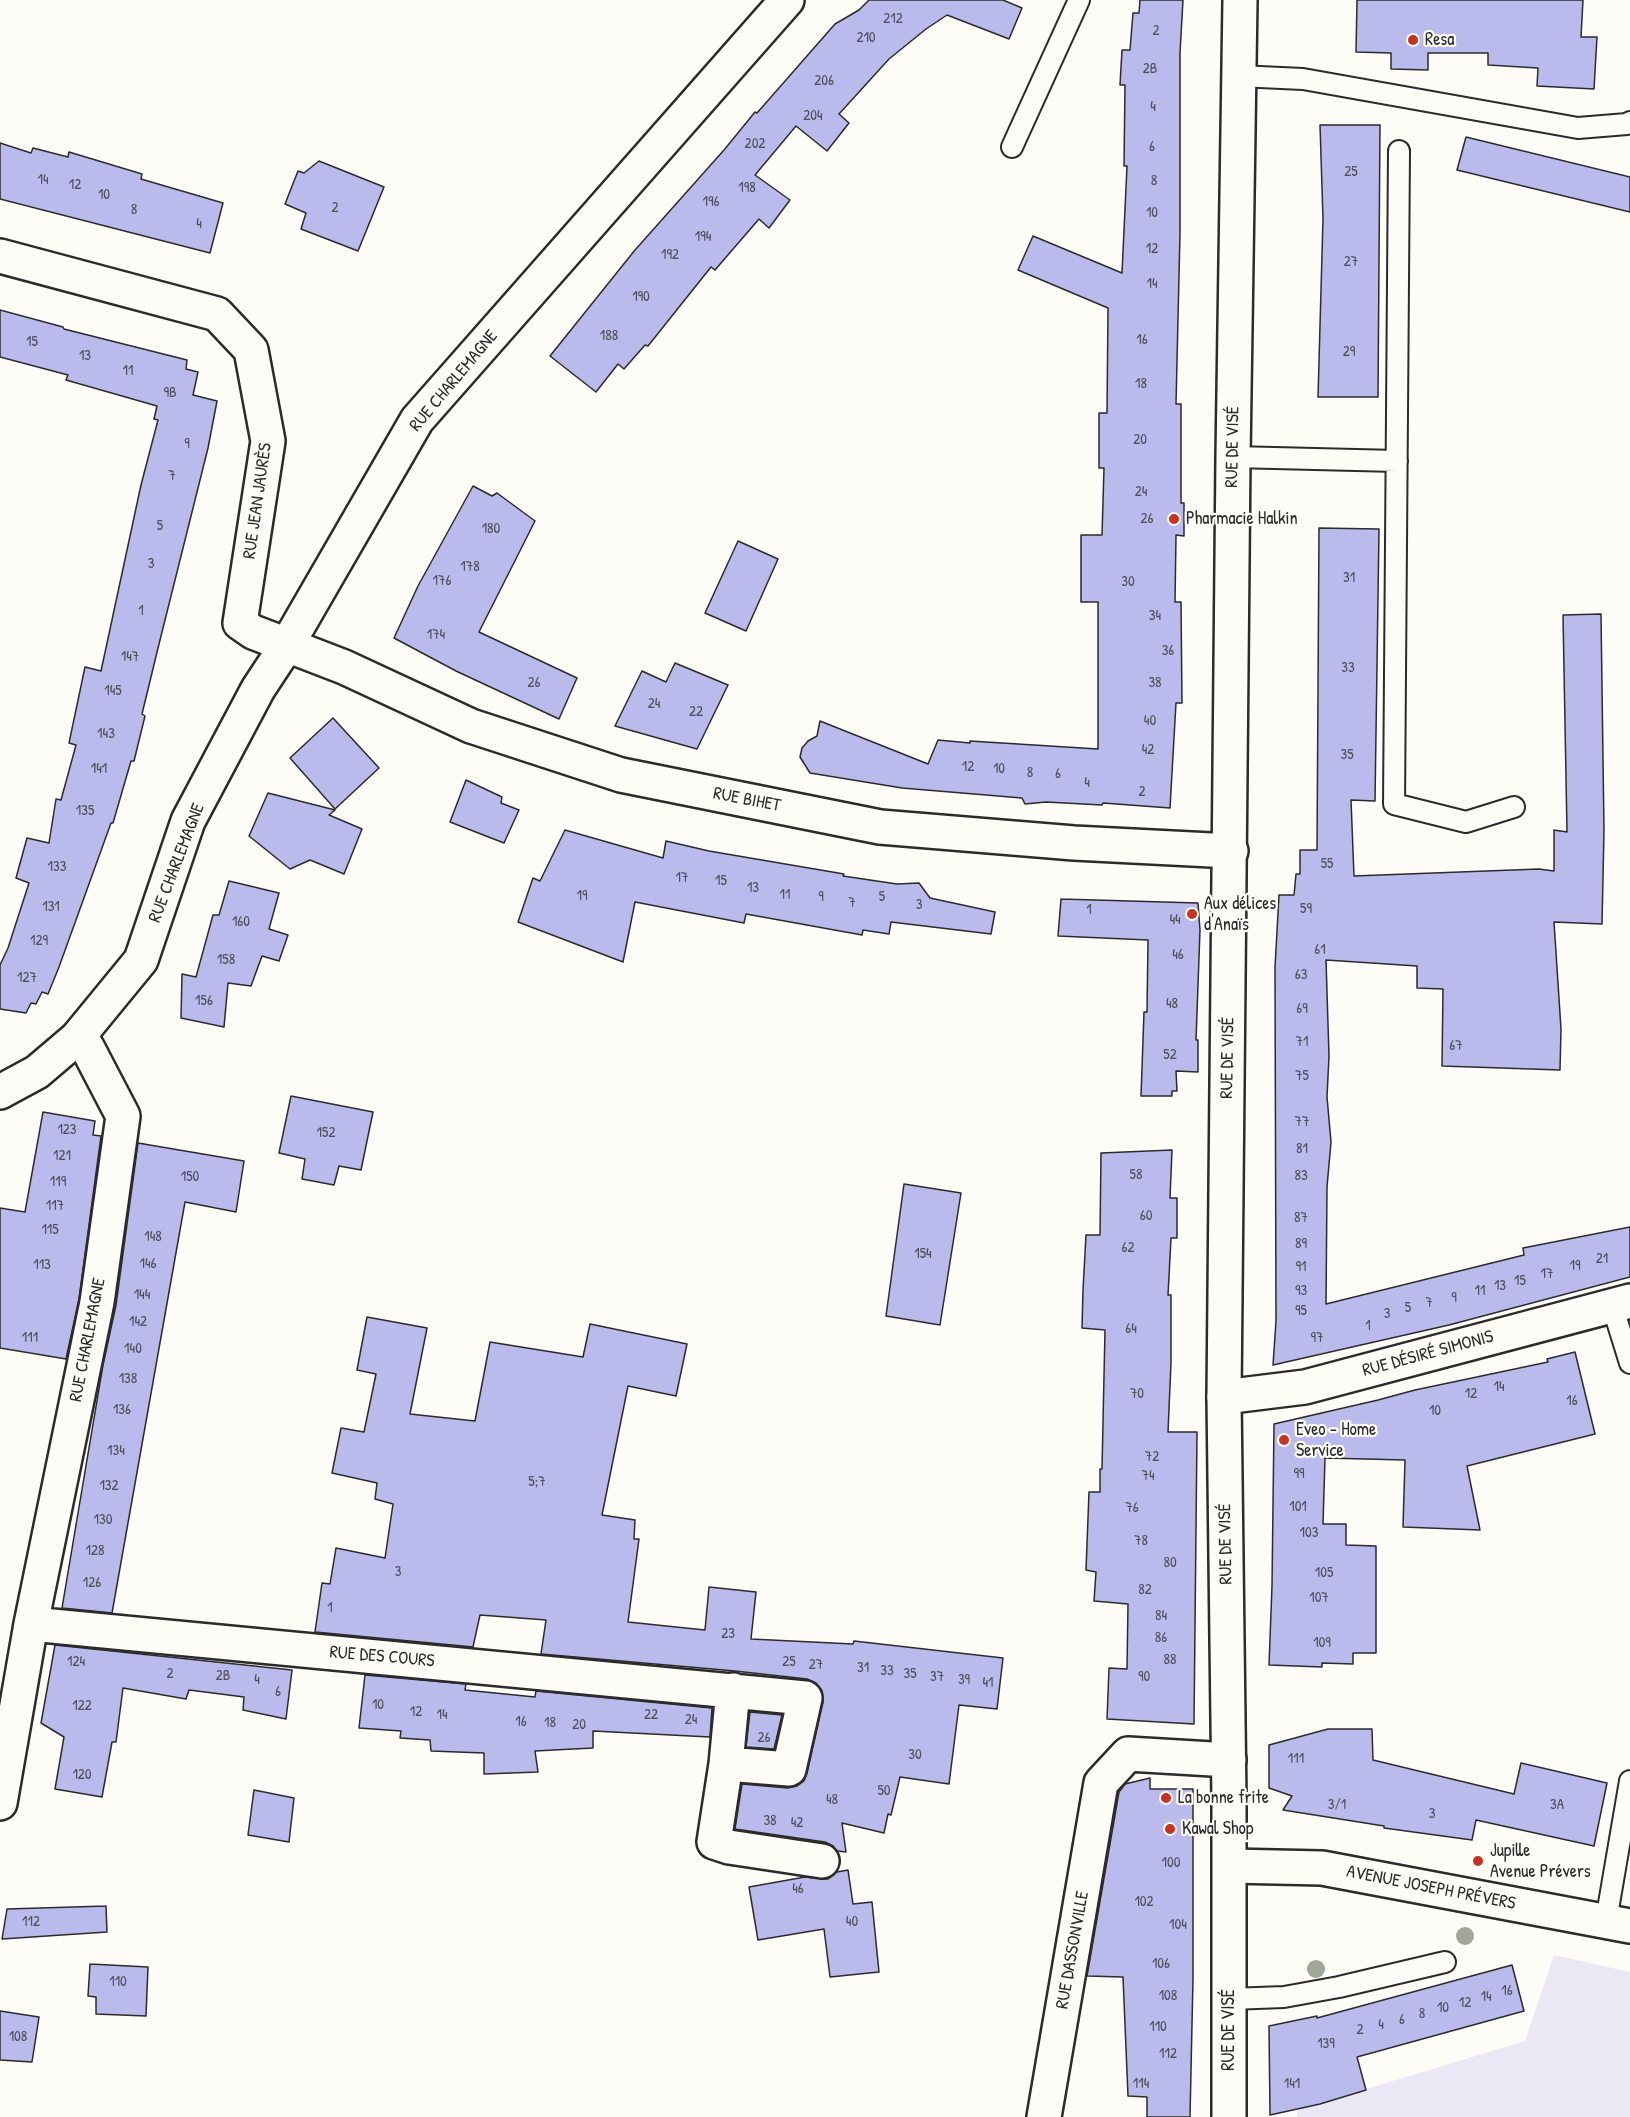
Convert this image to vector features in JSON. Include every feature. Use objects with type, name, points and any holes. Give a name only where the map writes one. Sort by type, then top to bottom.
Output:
[{"type":"street","name":"RUE CHARLEMAGNE","points":[[0,1803],[31,1624],[97,1302],[123,1116],[87,1047],[77,1038],[141,960],[188,821],[258,689],[287,645],[417,420],[787,0]]},
{"type":"street","name":"RUE DE VISÉ","points":[[1229,2117],[1230,1866],[1224,1397],[1240,0]]},
{"type":"street","name":"RUE JEAN JAURÈS","points":[[0,256],[217,314],[251,350],[268,441],[240,623],[253,632],[287,645]]},
{"type":"street","name":"RUE BIHET","points":[[287,645],[354,672],[471,726],[621,775],[880,827],[1074,843],[1231,851]]},
{"type":"street","points":[[0,1092],[37,1072],[77,1038]]},
{"type":"street","name":"RUE DÉSIRÉ SIMONIS","points":[[1224,1397],[1305,1387],[1621,1303]]},
{"type":"street","name":"RUE DES COURS","points":[[31,1624],[805,1698],[789,1769],[726,1764]]},
{"type":"street","points":[[734,1690],[714,1842],[729,1847],[822,1861]]},
{"type":"street","name":"RUE DASSONVILLE","points":[[1044,2117],[1101,1783],[1128,1754],[1228,1760]]},
{"type":"street","name":"AVENUE JOSEPH PRÉVERS","points":[[1230,1866],[1322,1868],[1618,1924]]},
{"type":"lane","points":[[1012,147],[1079,0]]},
{"type":"lane","points":[[1238,76],[1303,79],[1578,128],[1630,122]]},
{"type":"lane","points":[[1399,151],[1394,804],[1466,822],[1514,807]]},
{"type":"lane","points":[[1233,457],[1397,461]]},
{"type":"lane","points":[[1621,1303],[1630,1363]]},
{"type":"lane","points":[[1618,1924],[1630,1781]]},
{"type":"lane","points":[[1230,1999],[1284,1997],[1340,1987],[1445,1962]]},
{"type":"shaded area","points":[[1554,1955],[1630,1972],[1630,2117],[1297,2117],[1297,2110],[1525,2041]]},
{"type":"building","points":[[869,0],[1003,0],[1022,8],[1009,39],[947,15],[926,29],[889,59],[839,114],[849,123],[827,151],[796,126],[755,175],[790,200],[769,228],[759,219],[715,270],[711,267],[648,346],[645,345],[624,369],[618,364],[596,392],[550,356],[635,250],[755,112],[757,113],[835,24],[859,10]]},
{"type":"building","points":[[1140,0],[1183,0],[1180,53],[1180,233],[1176,404],[1181,404],[1181,503],[1184,503],[1184,536],[1176,535],[1175,602],[1181,602],[1182,703],[1176,703],[1170,808],[1103,803],[1102,805],[1046,802],[1025,804],[1022,798],[902,788],[810,773],[800,757],[802,748],[817,736],[820,721],[928,764],[938,740],[1098,749],[1098,602],[1081,602],[1081,535],[1102,535],[1104,468],[1099,468],[1099,413],[1107,413],[1108,308],[1018,270],[1033,236],[1122,273],[1127,166],[1124,166],[1125,85],[1120,85],[1122,50],[1130,50],[1133,13],[1139,13]]},
{"type":"building","points":[[1357,0],[1583,0],[1581,37],[1597,37],[1594,89],[1537,86],[1538,68],[1488,65],[1488,53],[1428,53],[1428,70],[1391,69],[1391,53],[1356,52]]},
{"type":"building","points":[[1320,125],[1380,125],[1378,397],[1318,397],[1323,219]]},
{"type":"building","points":[[1466,137],[1630,177],[1630,212],[1457,170]]},
{"type":"building","points":[[0,143],[31,153],[33,148],[68,157],[69,152],[142,174],[141,179],[223,203],[210,253],[0,199]]},
{"type":"building","points":[[319,161],[384,187],[358,251],[301,229],[306,213],[285,204],[298,171],[304,173]]},
{"type":"building","points":[[0,310],[64,329],[187,360],[186,369],[198,372],[193,395],[217,401],[208,448],[142,714],[145,716],[134,761],[131,761],[113,823],[111,823],[48,994],[42,992],[36,1004],[31,1003],[26,1013],[0,1009],[0,965],[8,948],[29,883],[16,878],[27,838],[49,843],[56,799],[61,800],[76,745],[69,743],[85,667],[101,671],[141,485],[158,420],[154,419],[157,406],[66,380],[68,375],[0,357]]},
{"type":"building","points":[[473,486],[492,496],[497,493],[535,521],[479,632],[577,678],[559,719],[456,671],[394,638],[418,586]]},
{"type":"building","points":[[1319,528],[1379,529],[1375,801],[1351,800],[1354,876],[1539,869],[1554,871],[1554,830],[1567,832],[1563,615],[1601,614],[1604,831],[1602,924],[1554,922],[1561,1029],[1560,1070],[1442,1066],[1443,989],[1417,988],[1417,966],[1326,960],[1329,1056],[1327,1097],[1331,1142],[1327,1187],[1326,1304],[1524,1255],[1523,1248],[1630,1227],[1630,1277],[1449,1325],[1273,1365],[1276,1321],[1275,967],[1279,895],[1294,895],[1296,874],[1300,874],[1300,850],[1317,850]]},
{"type":"building","points":[[738,541],[778,559],[746,631],[705,613]]},
{"type":"building","points":[[675,663],[728,685],[697,749],[615,726],[642,671],[666,682]]},
{"type":"building","points":[[333,718],[379,768],[335,809],[290,758]]},
{"type":"building","points":[[466,780],[502,797],[501,803],[519,810],[504,843],[450,822]]},
{"type":"building","points":[[268,793],[335,810],[329,815],[362,829],[344,874],[310,860],[290,869],[249,836]]},
{"type":"building","points":[[565,830],[663,858],[666,841],[709,851],[844,874],[843,876],[897,884],[919,883],[930,898],[995,912],[991,934],[891,922],[889,934],[863,930],[862,935],[746,914],[744,923],[635,902],[623,962],[518,922],[533,878],[540,881]]},
{"type":"building","points":[[229,881],[279,893],[269,929],[288,935],[279,961],[262,956],[251,986],[228,983],[224,1027],[181,1018],[182,974],[196,977],[213,915],[219,915]]},
{"type":"building","points":[[1061,899],[1198,903],[1200,930],[1196,1040],[1198,1040],[1198,1072],[1176,1071],[1177,1091],[1172,1091],[1172,1096],[1141,1096],[1144,1012],[1147,1012],[1148,940],[1058,936]]},
{"type":"building","points":[[291,1096],[373,1112],[361,1170],[339,1166],[334,1185],[302,1179],[305,1159],[279,1153]]},
{"type":"building","points":[[43,1112],[95,1121],[93,1135],[101,1136],[79,1299],[66,1359],[0,1348],[0,1208],[25,1212]]},
{"type":"building","points":[[138,1143],[244,1161],[236,1212],[185,1202],[112,1613],[62,1608],[103,1365],[116,1305]]},
{"type":"building","points":[[1172,1150],[1170,1198],[1177,1198],[1177,1238],[1171,1238],[1168,1295],[1171,1295],[1171,1363],[1168,1432],[1197,1432],[1194,1724],[1107,1719],[1109,1668],[1127,1669],[1128,1604],[1094,1601],[1096,1572],[1086,1570],[1089,1492],[1100,1492],[1100,1469],[1102,1469],[1105,1330],[1082,1328],[1083,1290],[1086,1235],[1100,1235],[1101,1153]]},
{"type":"building","points":[[904,1184],[961,1193],[940,1325],[886,1316]]},
{"type":"building","points":[[367,1317],[427,1328],[410,1414],[475,1421],[490,1342],[583,1357],[590,1324],[687,1344],[676,1396],[628,1386],[602,1515],[635,1520],[634,1539],[639,1539],[628,1622],[705,1630],[709,1587],[756,1592],[751,1639],[853,1644],[854,1641],[1003,1658],[997,1709],[959,1705],[949,1784],[900,1777],[884,1833],[842,1823],[846,1852],[837,1851],[825,1842],[735,1829],[742,1784],[788,1788],[804,1781],[823,1702],[822,1691],[816,1683],[807,1679],[735,1671],[541,1654],[546,1620],[480,1615],[473,1647],[315,1632],[322,1583],[330,1584],[336,1548],[385,1558],[393,1504],[375,1499],[377,1483],[332,1473],[341,1428],[364,1432],[376,1374],[357,1370]]},
{"type":"building","points":[[1575,1352],[1595,1434],[1467,1466],[1480,1530],[1403,1527],[1405,1460],[1325,1458],[1323,1524],[1346,1524],[1346,1545],[1376,1546],[1376,1653],[1353,1653],[1353,1664],[1322,1663],[1322,1667],[1269,1665],[1274,1424],[1415,1390],[1548,1362],[1547,1359]]},
{"type":"building","points":[[55,1645],[292,1670],[286,1719],[243,1710],[244,1697],[189,1690],[186,1699],[123,1688],[116,1742],[112,1742],[102,1797],[55,1789],[64,1737],[41,1723]]},
{"type":"building","points":[[365,1675],[466,1684],[465,1690],[535,1697],[536,1691],[712,1708],[710,1737],[593,1731],[593,1748],[535,1751],[538,1772],[484,1774],[484,1753],[431,1751],[430,1740],[400,1738],[401,1731],[359,1728]]},
{"type":"building","points":[[750,1712],[782,1715],[774,1749],[746,1747]]},
{"type":"building","points":[[1328,1729],[1372,1729],[1373,1760],[1514,1794],[1521,1763],[1607,1783],[1594,1846],[1476,1820],[1472,1840],[1384,1828],[1384,1826],[1283,1810],[1292,1796],[1269,1788],[1269,1745]]},
{"type":"building","points":[[1150,1778],[1150,1789],[1193,1789],[1190,2117],[1147,2117],[1147,2097],[1128,2096],[1123,1977],[1087,1976],[1119,1792],[1125,1784]]},
{"type":"building","points":[[254,1790],[294,1798],[289,1842],[248,1835]]},
{"type":"building","points":[[848,1870],[853,1904],[872,1902],[879,1972],[830,1977],[824,1929],[758,1940],[749,1887],[805,1877],[828,1879],[837,1872]]},
{"type":"building","points":[[106,1906],[107,1932],[2,1939],[7,1909]]},
{"type":"building","points":[[90,1964],[148,1967],[146,2016],[96,2014],[96,1997],[88,1996]]},
{"type":"building","points":[[1512,1965],[1524,2011],[1357,2057],[1366,2090],[1320,2104],[1270,2115],[1269,2026],[1317,2016],[1317,2018]]},
{"type":"building","points":[[0,2011],[39,2017],[32,2062],[0,2060]]},
{"type":"place","name":"Resa","points":[[1413,40]]},
{"type":"place","name":"Pharmacie Halkin","points":[[1174,519]]},
{"type":"place","name":"Aux délices d'Anaïs","points":[[1192,914]]},
{"type":"place","name":"Eveo - Home Service","points":[[1284,1440]]},
{"type":"place","name":"La bonne frite","points":[[1166,1798]]},
{"type":"place","name":"Kawal Shop","points":[[1170,1829]]},
{"type":"place","name":"Jupille Avenue Prévers","points":[[1478,1861]]}]
